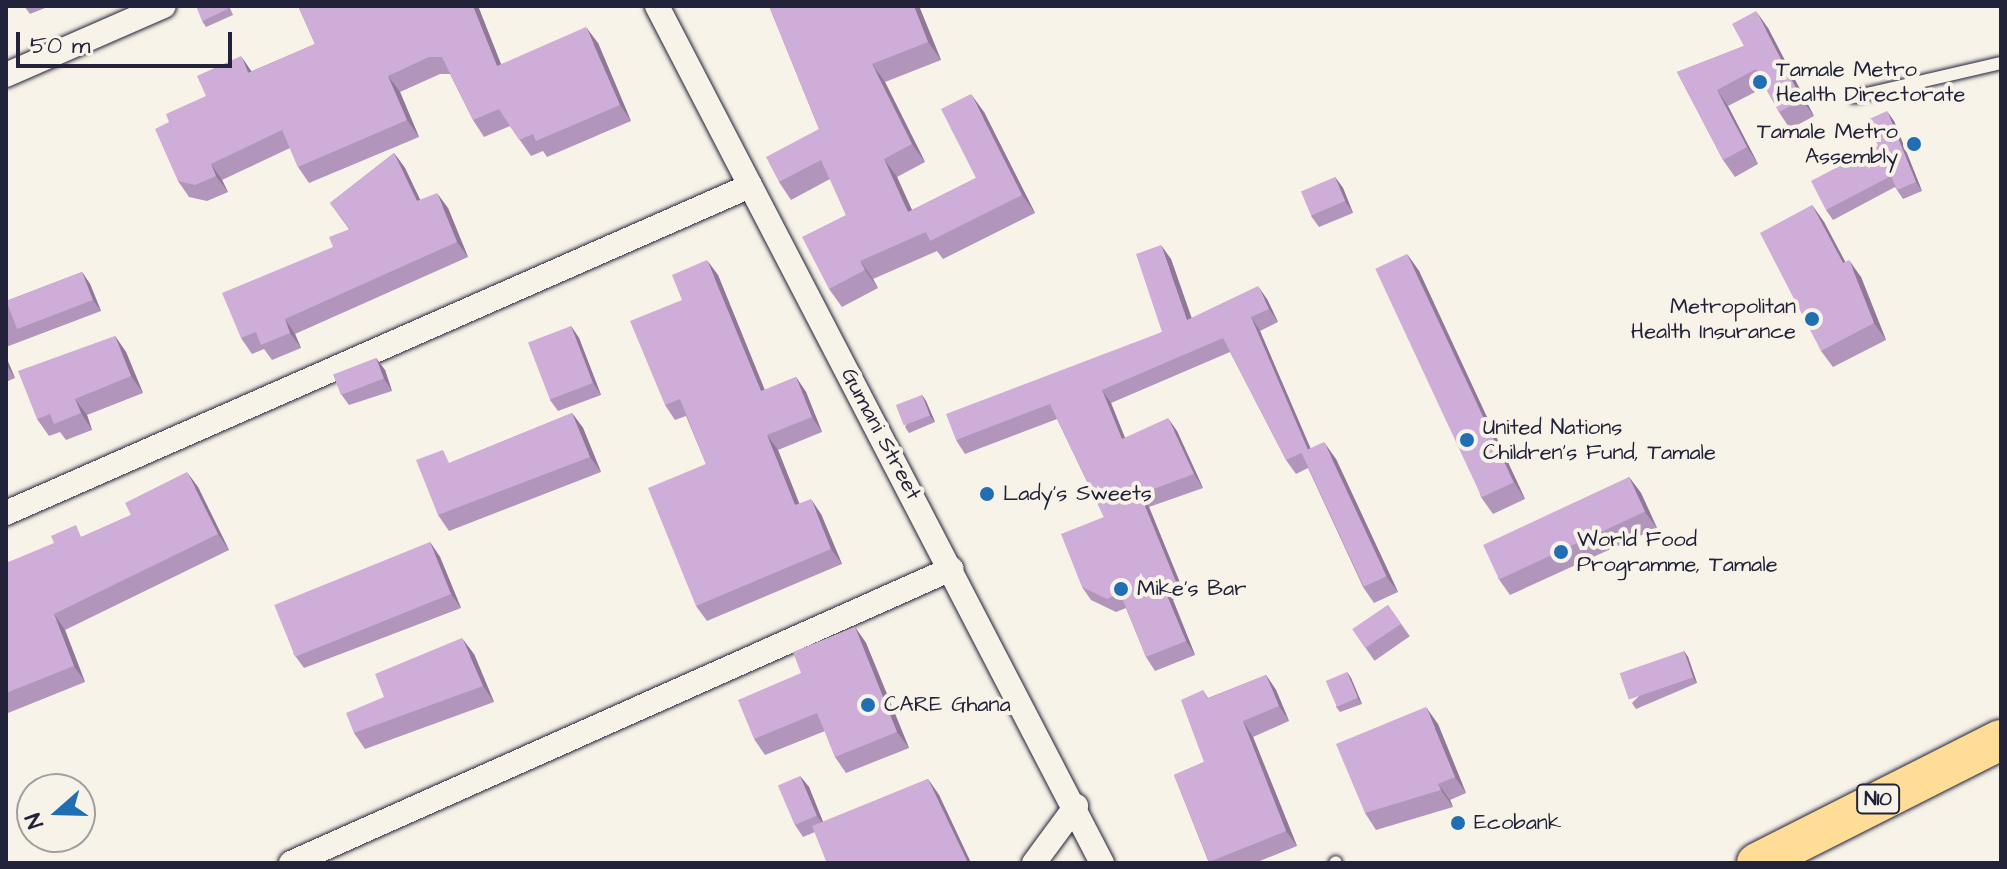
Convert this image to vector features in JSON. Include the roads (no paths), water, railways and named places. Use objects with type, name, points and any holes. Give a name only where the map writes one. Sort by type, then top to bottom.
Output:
[{"type":"highway","name":"N10","points":[[1757,863],[2001,740]]},
{"type":"street","points":[[6,75],[164,6]]},
{"type":"street","name":"Gumani Street","points":[[657,6],[1076,806],[1102,863]]},
{"type":"street","points":[[6,513],[750,186]]},
{"type":"street","points":[[291,863],[951,569]]},
{"type":"street","points":[[1034,863],[1076,806]]},
{"type":"lane","points":[[1854,97],[2001,63]]},
{"type":"place","name":"Tamale Metro Health Directorate","points":[[1760,82]]},
{"type":"place","name":"Tamale Metro Assembly","points":[[1914,144]]},
{"type":"place","name":"Metropolitan Health Insurance","points":[[1812,319]]},
{"type":"place","name":"United Nations Children's Fund, Tamale","points":[[1467,440]]},
{"type":"place","name":"Lady's Sweets","points":[[987,494]]},
{"type":"place","name":"World Food Programme, Tamale","points":[[1561,552]]},
{"type":"place","name":"Mike's Bar","points":[[1121,589]]},
{"type":"place","name":"CARE Ghana","points":[[868,705]]},
{"type":"place","name":"Ecobank","points":[[1458,823]]}]
